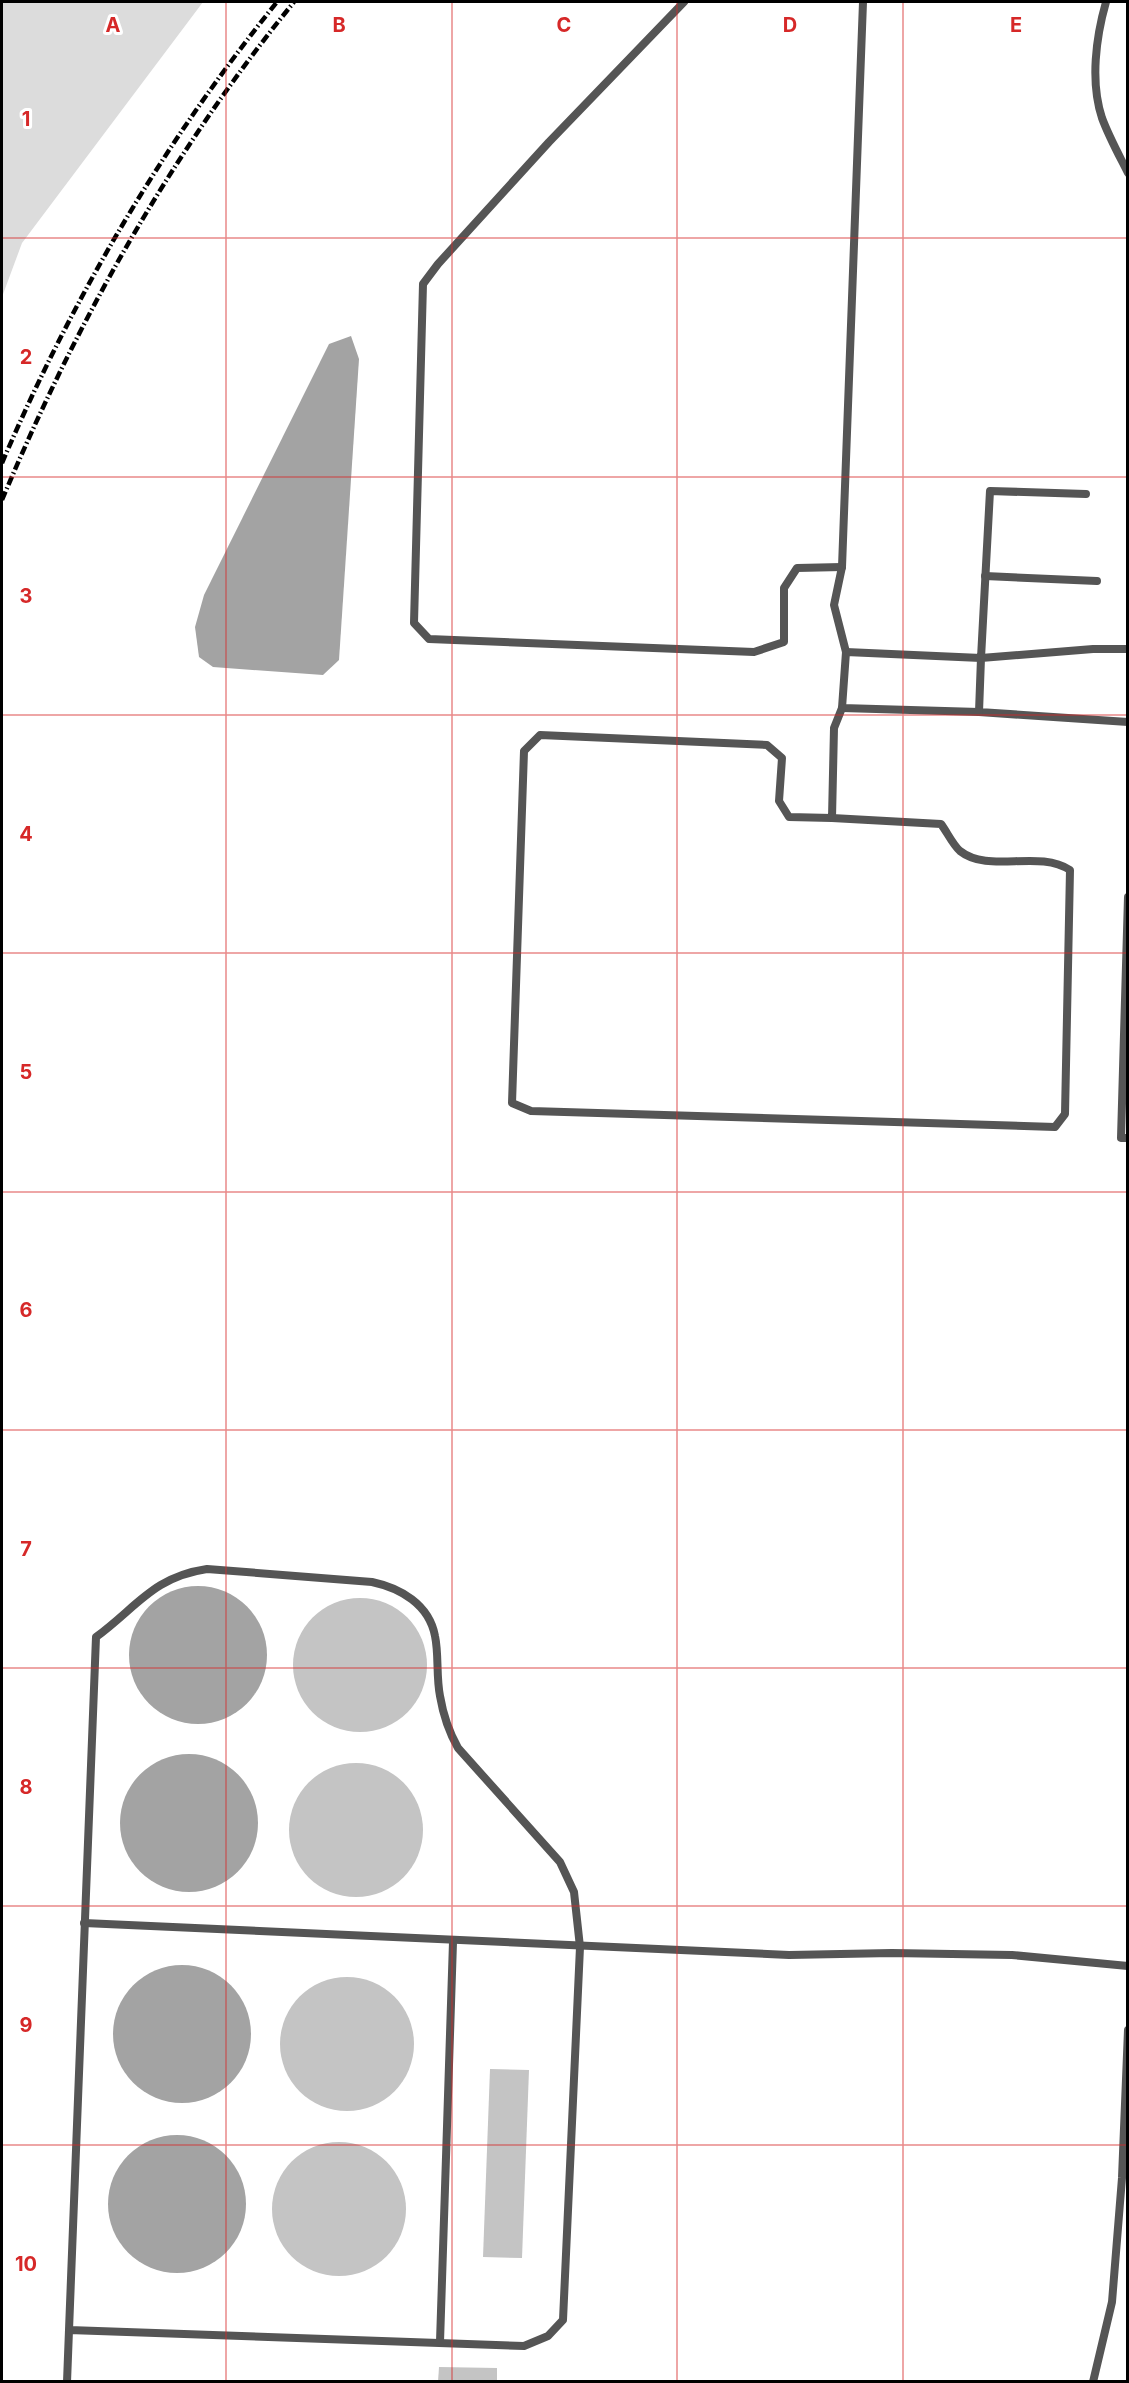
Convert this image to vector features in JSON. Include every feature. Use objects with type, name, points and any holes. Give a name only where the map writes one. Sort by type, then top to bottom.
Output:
[{"type":"lane","points":[[684,2],[549,142],[438,264],[423,284],[414,551],[414,622],[429,639],[754,652],[784,642],[784,588],[796,568],[842,567]]},
{"type":"lane","points":[[832,818],[834,728],[842,708],[846,652],[834,605],[842,567],[863,2]]},
{"type":"lane","points":[[1106,2],[1098,29],[1096,75],[1101,116],[1128,173]]},
{"type":"lane","points":[[979,712],[990,491],[1086,494]]},
{"type":"lane","points":[[985,576],[1098,581]]},
{"type":"lane","points":[[846,652],[981,658],[1093,649],[1128,649]]},
{"type":"lane","points":[[842,708],[979,712],[1128,723]]},
{"type":"lane","points":[[540,735],[767,745],[782,758],[779,801],[789,817],[832,818],[941,824],[959,850],[975,860],[1056,861],[1070,870],[1065,1114],[1055,1126],[531,1111],[512,1103],[524,751],[540,735]]},
{"type":"lane","points":[[1124,1138],[1128,897]]},
{"type":"lane","points":[[67,2382],[84,1923],[96,1637],[158,1585],[184,1573],[207,1569],[372,1582],[393,1587],[406,1593],[421,1609],[435,1635],[440,1695],[448,1730],[458,1748],[560,1862],[574,1892],[580,1947],[563,2320],[548,2336],[524,2346],[69,2330]]},
{"type":"lane","points":[[84,1923],[453,1942],[789,1955],[892,1953],[1012,1955],[1128,1965]]},
{"type":"lane","points":[[440,2342],[453,1942]]},
{"type":"lane","points":[[1093,2382],[1112,2302],[1122,2178],[1128,2030]]},
{"type":"shaded area","points":[[2,2],[203,2],[22,243],[2,297]]},
{"type":"shaded area","points":[[351,336],[359,359],[339,660],[323,675],[213,667],[199,657],[195,627],[204,595],[329,344]]},
{"type":"shaded area","points":[[198,1586],[224,1591],[247,1606],[262,1629],[267,1655],[262,1681],[247,1704],[224,1719],[198,1724],[172,1719],[149,1704],[134,1681],[129,1655],[134,1629],[149,1606],[172,1591]]},
{"type":"shaded area","points":[[189,1754],[215,1759],[238,1774],[253,1797],[258,1823],[253,1849],[238,1872],[215,1887],[189,1892],[163,1887],[140,1872],[125,1849],[120,1823],[125,1797],[140,1774],[163,1759]]},
{"type":"shaded area","points":[[182,1965],[208,1970],[231,1985],[246,2008],[251,2034],[246,2060],[231,2083],[208,2098],[182,2103],[156,2098],[133,2083],[118,2060],[113,2034],[118,2008],[133,1985],[156,1970]]},
{"type":"shaded area","points":[[177,2135],[203,2140],[226,2155],[241,2178],[246,2204],[241,2230],[226,2253],[203,2268],[177,2273],[151,2268],[128,2253],[113,2230],[108,2204],[113,2178],[128,2155],[151,2140]]},
{"type":"building","points":[[360,1598],[386,1603],[407,1618],[422,1639],[427,1665],[422,1691],[407,1712],[386,1727],[360,1732],[334,1727],[313,1712],[298,1691],[293,1665],[298,1639],[313,1618],[334,1603]]},
{"type":"building","points":[[356,1763],[382,1768],[403,1783],[418,1804],[423,1830],[418,1856],[403,1877],[382,1892],[356,1897],[330,1892],[309,1877],[294,1856],[289,1830],[294,1804],[309,1783],[330,1768]]},
{"type":"building","points":[[347,1977],[373,1982],[394,1997],[409,2018],[414,2044],[409,2070],[394,2091],[373,2106],[347,2111],[321,2106],[300,2091],[285,2070],[280,2044],[285,2018],[300,1997],[321,1982]]},
{"type":"building","points":[[490,2069],[529,2070],[522,2258],[483,2257]]},
{"type":"building","points":[[339,2142],[365,2147],[386,2162],[401,2183],[406,2209],[401,2235],[386,2256],[365,2271],[339,2276],[313,2271],[292,2256],[277,2235],[272,2209],[277,2183],[292,2162],[313,2147]]},
{"type":"building","points":[[439,2367],[497,2368],[497,2382],[438,2382]]},
{"type":"railway","points":[[2,463],[59,341],[124,223],[196,110],[277,2]]},
{"type":"railway","points":[[2,500],[62,368],[130,240],[207,118],[294,2]]}]
